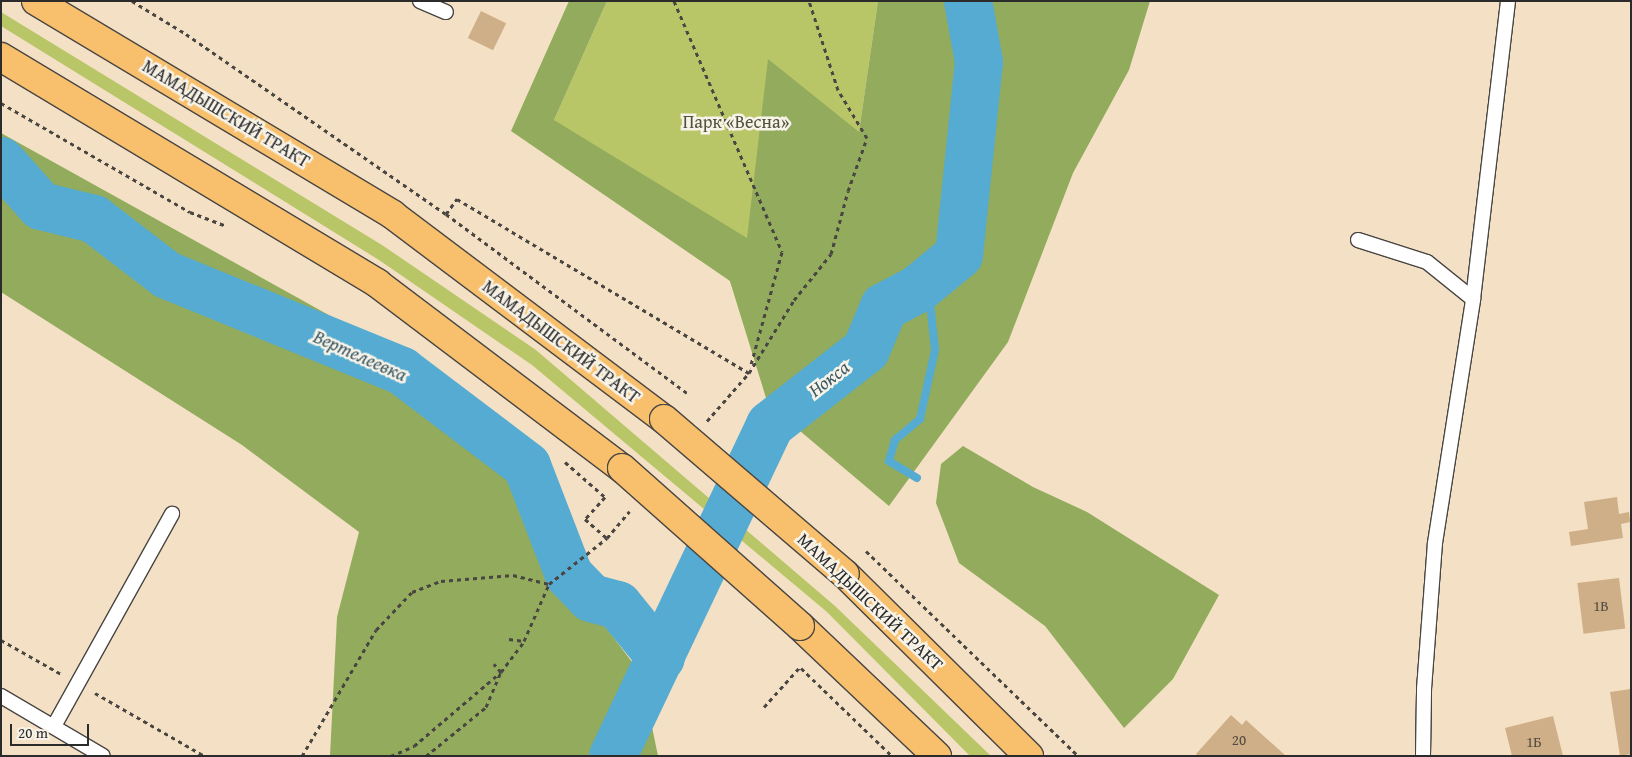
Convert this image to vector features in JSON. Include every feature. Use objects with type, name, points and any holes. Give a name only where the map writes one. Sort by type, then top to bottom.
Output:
[{"type":"main road","name":"МАМАДЫШСКИЙ ТРАКТ","points":[[36,1],[393,215],[664,420],[845,574],[1029,756]]},
{"type":"main road","points":[[1,57],[377,282],[622,468],[800,626],[937,756]]},
{"type":"lane","points":[[420,1],[446,12]]},
{"type":"lane","points":[[1423,756],[1424,689],[1436,543],[1473,299],[1508,1]]},
{"type":"lane","points":[[1358,240],[1427,262],[1473,299]]},
{"type":"lane","points":[[54,726],[172,514]]},
{"type":"lane","points":[[1,696],[103,756]]},
{"type":"path","points":[[674,1],[782,252],[749,373]]},
{"type":"path","points":[[749,373],[794,300],[831,254],[848,190],[867,138],[838,90],[809,1]]},
{"type":"path","points":[[1,103],[195,214],[232,229]]},
{"type":"path","points":[[446,214],[457,199],[749,373]]},
{"type":"path","points":[[563,460],[605,497],[585,519],[607,538]]},
{"type":"path","points":[[392,756],[414,746],[501,672],[524,642],[548,584],[593,550]]},
{"type":"path","points":[[866,551],[1078,756]]},
{"type":"path","points":[[302,756],[376,630],[412,592],[441,581],[513,575],[548,584]]},
{"type":"path","points":[[509,639],[524,642]]},
{"type":"path","points":[[1,640],[203,755]]},
{"type":"path","points":[[794,661],[892,756]]},
{"type":"path","points":[[494,664],[501,672]]},
{"type":"path","points":[[764,706],[800,667]]},
{"type":"path","points":[[426,756],[486,707],[501,672]]},
{"type":"green space","points":[[569,1],[607,1],[554,120],[747,238],[768,59],[859,132],[878,1],[1150,1],[1129,70],[1073,173],[1008,342],[889,506],[768,404],[730,281],[511,131]]},
{"type":"green space","name":"Парк «Весна»","points":[[607,1],[878,1],[859,132],[768,404],[730,281],[554,120]]},
{"type":"green space","points":[[1,12],[382,245],[536,350],[835,606],[991,756],[970,756],[827,612],[532,365],[379,260],[1,26]]},
{"type":"green space","points":[[1,133],[408,359],[558,486],[586,601],[641,674],[658,756],[330,756],[337,617],[359,532],[242,445],[1,292]]},
{"type":"green space","points":[[963,446],[1033,487],[1087,512],[1219,595],[1173,679],[1124,728],[1045,626],[959,563],[936,503],[941,464]]},
{"type":"building","points":[[481,11],[506,23],[493,50],[468,38]]},
{"type":"building","points":[[1617,497],[1619,514],[1629,512],[1630,522],[1621,524],[1623,538],[1571,546],[1569,532],[1588,529],[1584,502]]},
{"type":"building","points":[[1619,578],[1625,629],[1584,634],[1577,583]]},
{"type":"building","points":[[1631,689],[1631,754],[1620,756],[1610,692]]},
{"type":"building","points":[[1231,715],[1242,725],[1246,720],[1286,756],[1198,756],[1196,754]]},
{"type":"building","points":[[1553,716],[1563,756],[1512,756],[1505,728]]},
{"type":"waterway","name":"Нокса","points":[[613,756],[770,425],[866,350],[884,307],[919,288],[959,255],[979,62],[968,1]]},
{"type":"waterway","name":"Вертелеевка","points":[[1,161],[41,206],[94,219],[167,275],[402,371],[527,466],[569,575],[591,598],[618,605],[661,658]]},
{"type":"waterway","points":[[917,478],[889,461],[895,440],[920,419],[935,350],[931,311],[919,288]]}]
